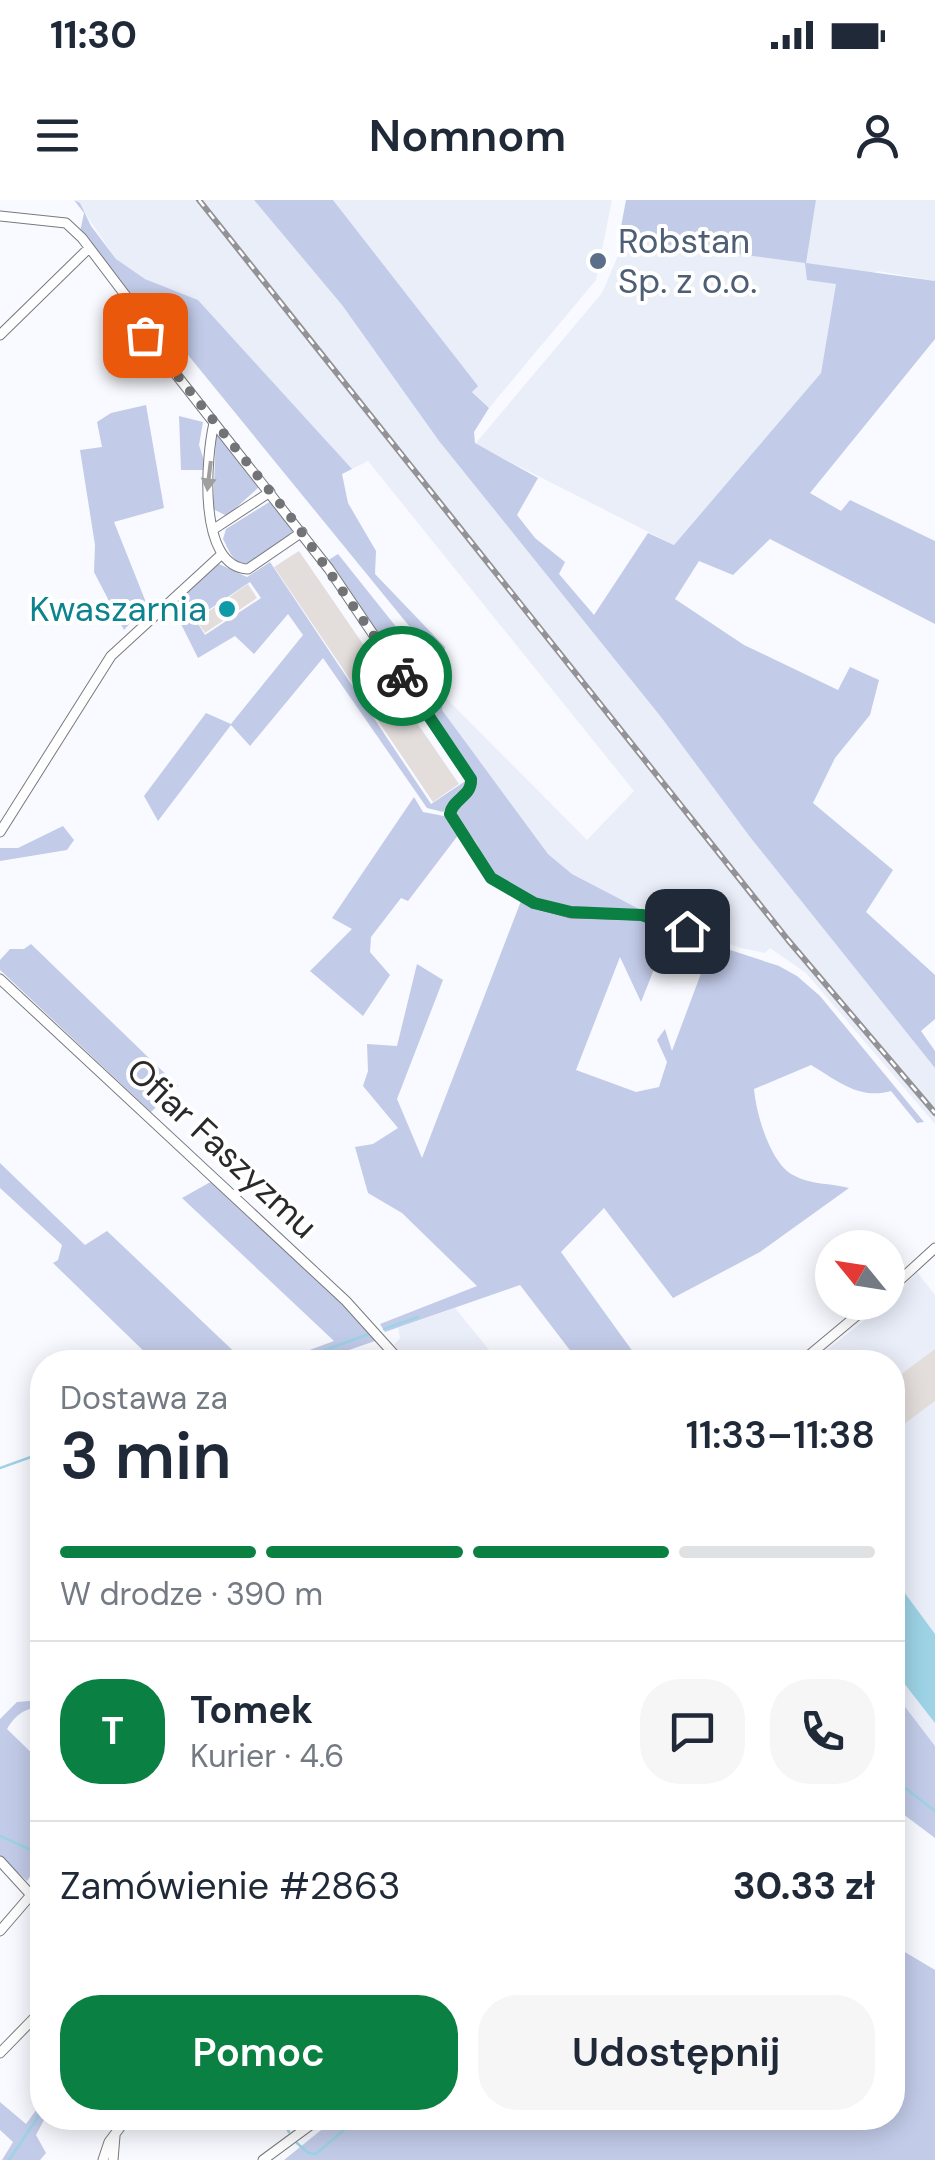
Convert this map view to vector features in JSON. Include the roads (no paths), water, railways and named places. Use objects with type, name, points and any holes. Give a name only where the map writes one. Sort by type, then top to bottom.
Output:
[{"type":"street","points":[[0,216],[66,224],[89,248],[132,304],[145,335],[302,532],[471,779],[468,792],[451,808],[450,814],[491,878],[552,909],[642,915],[687,931]]},
{"type":"street","points":[[0,335],[89,248]]},
{"type":"street","points":[[214,423],[207,498],[222,554],[234,566],[248,569],[302,532]]},
{"type":"street","points":[[214,529],[270,492]]},
{"type":"street","points":[[0,832],[111,656],[222,554]]},
{"type":"street","name":"Ofiar Faszyzmu","points":[[0,979],[334,1289],[392,1350]]},
{"type":"street","points":[[905,1275],[935,1248]]},
{"type":"street","points":[[816,1350],[852,1320]]},
{"type":"street","points":[[0,1860],[30,1894]]},
{"type":"street","points":[[0,1931],[30,1896]]},
{"type":"street","points":[[0,2053],[30,2022]]},
{"type":"street","points":[[104,2160],[117,2130]]},
{"type":"street","points":[[263,2160],[304,2130]]},
{"type":"street","points":[[113,2160],[115,2133]]},
{"type":"waterway","points":[[384,1329],[418,1317]]},
{"type":"waterway","points":[[325,1350],[369,1334]]},
{"type":"waterway","points":[[0,1468],[30,1457]]},
{"type":"waterway","points":[[905,1788],[935,1811]]},
{"type":"waterway","points":[[0,1836],[30,1850]]},
{"type":"waterway","points":[[9,2160],[30,2129]]},
{"type":"waterway","points":[[297,2143],[308,2153],[316,2154],[344,2130]]},
{"type":"railway","points":[[199,200],[788,940],[935,1113]]},
{"type":"place","name":"Robstan Sp. z o.o.","points":[[598,261]]},
{"type":"place","name":"Kwaszarnia","points":[[227,609]]}]
